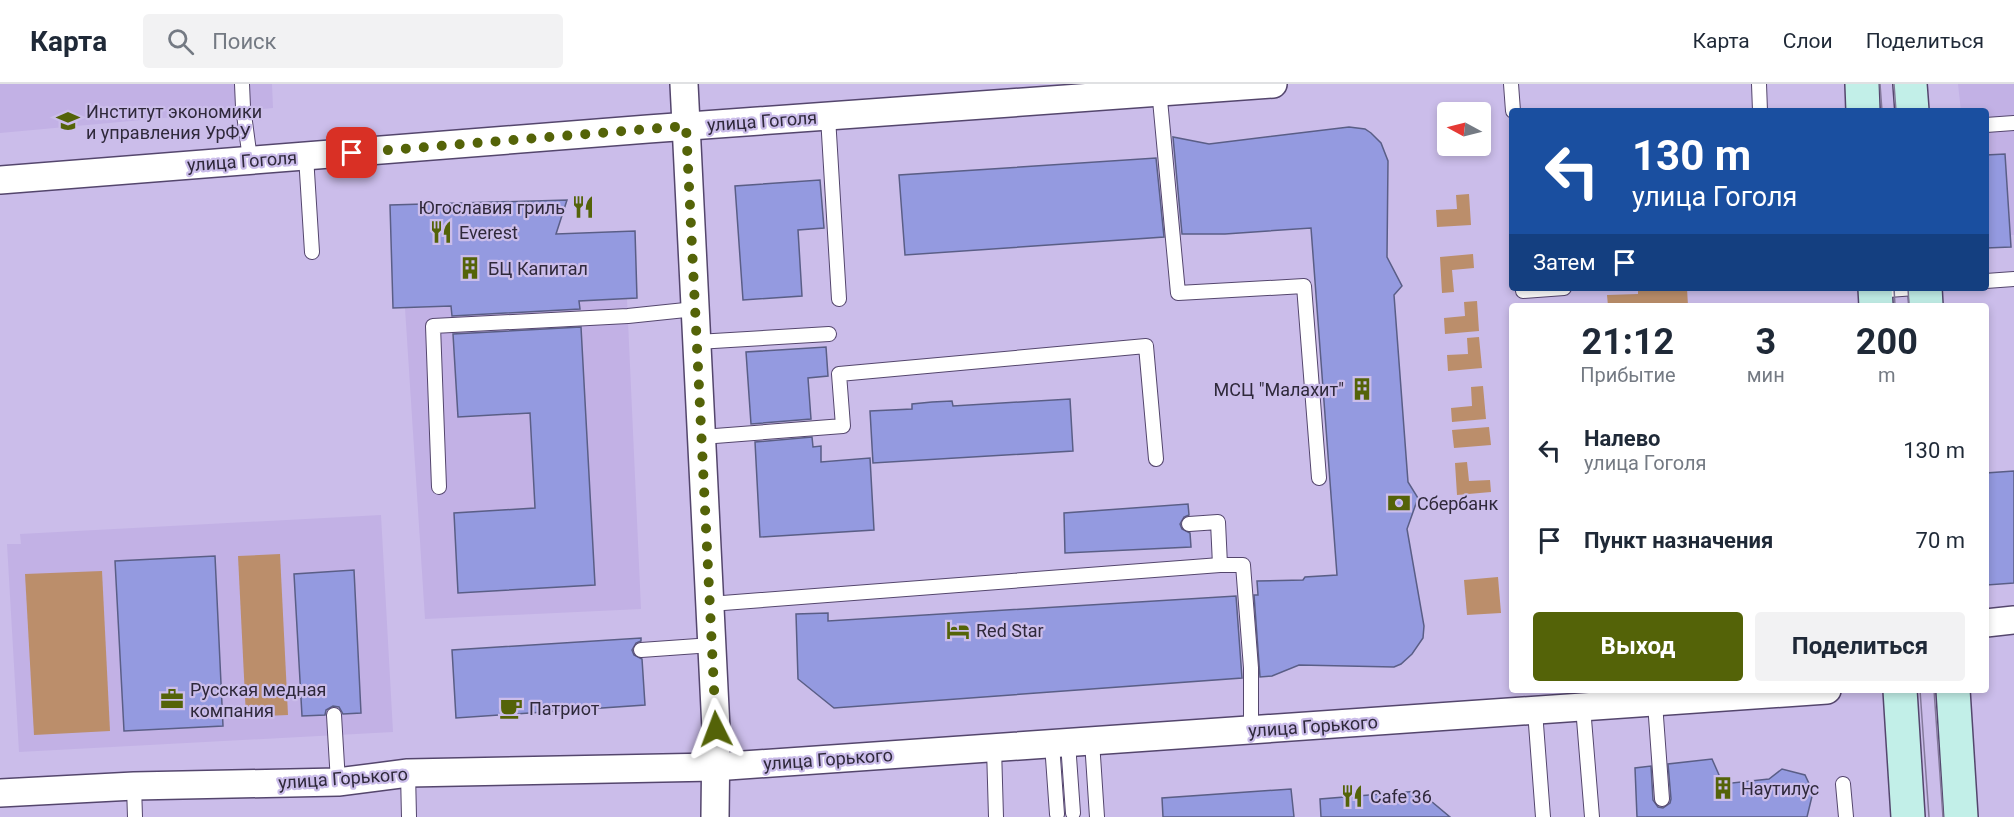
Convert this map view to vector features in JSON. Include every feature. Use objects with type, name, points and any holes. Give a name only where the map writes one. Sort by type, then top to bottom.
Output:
[{"type":"main road","points":[[1862,84],[1863,108]]},
{"type":"main road","points":[[1910,84],[1912,108]]},
{"type":"main road","points":[[1900,693],[1908,817]]},
{"type":"main road","points":[[1953,693],[1961,817]]},
{"type":"street","points":[[684,84],[716,729],[715,817]]},
{"type":"street","name":"улица Гоголя","points":[[0,180],[250,159],[828,117],[1159,88],[1273,84]]},
{"type":"street","points":[[1989,623],[2014,620]]},
{"type":"street","name":"улица Горького","points":[[0,793],[134,786],[338,782],[408,773],[714,767],[1655,703],[1690,695],[1745,693]]},
{"type":"lane","points":[[242,84],[250,159]]},
{"type":"lane","points":[[1512,84],[1513,108]]},
{"type":"lane","points":[[1759,84],[1760,108]]},
{"type":"lane","points":[[1159,88],[1178,293],[1304,286],[1318,478]]},
{"type":"lane","points":[[828,117],[838,299]]},
{"type":"lane","points":[[1989,124],[2014,123]]},
{"type":"lane","points":[[306,156],[312,252]]},
{"type":"lane","points":[[1989,281],[2014,279]]},
{"type":"lane","points":[[1875,295],[1898,291]]},
{"type":"lane","points":[[439,487],[433,326],[628,316],[695,309]]},
{"type":"lane","points":[[697,342],[829,334]]},
{"type":"lane","points":[[702,437],[843,426],[839,374],[1146,346],[1156,459]]},
{"type":"lane","points":[[1189,524],[1218,522],[1220,565]]},
{"type":"lane","points":[[710,604],[1243,565],[1251,668],[1251,730]]},
{"type":"lane","points":[[641,650],[712,645]]},
{"type":"lane","points":[[1655,703],[1662,799]]},
{"type":"lane","points":[[1583,707],[1592,817]]},
{"type":"lane","points":[[1535,711],[1543,817]]},
{"type":"lane","points":[[334,715],[338,782]]},
{"type":"lane","points":[[1071,742],[1073,813]]},
{"type":"lane","points":[[1057,814],[1071,742]]},
{"type":"lane","points":[[1071,742],[1097,817]]},
{"type":"lane","points":[[994,747],[996,817]]},
{"type":"lane","points":[[408,773],[409,817]]},
{"type":"lane","points":[[1844,784],[1846,817]]},
{"type":"lane","points":[[134,786],[135,817]]},
{"type":"shaded area","name":"Институт экономики и управления УрФУ","points":[[0,84],[272,84],[273,108],[0,133]]},
{"type":"shaded area","points":[[1958,84],[2014,84],[2014,235],[1989,235],[1989,108],[1961,108]]},
{"type":"shaded area","points":[[1469,194],[1471,225],[1437,227],[1436,210],[1457,209],[1456,195]]},
{"type":"shaded area","points":[[1473,254],[1474,268],[1452,270],[1454,292],[1442,293],[1440,257]]},
{"type":"shaded area","points":[[1638,291],[1687,291],[1688,303],[1608,303],[1607,295],[1638,294]]},
{"type":"shaded area","points":[[627,299],[641,609],[425,619],[405,308]]},
{"type":"shaded area","points":[[1477,301],[1479,331],[1445,334],[1444,318],[1465,316],[1464,302]]},
{"type":"shaded area","points":[[1479,337],[1482,368],[1448,371],[1447,355],[1468,354],[1467,338]]},
{"type":"shaded area","points":[[1483,386],[1486,419],[1452,422],[1451,408],[1472,406],[1471,387]]},
{"type":"shaded area","points":[[1489,427],[1491,445],[1454,448],[1452,430]]},
{"type":"shaded area","points":[[1467,462],[1469,481],[1490,480],[1491,492],[1457,495],[1455,463]]},
{"type":"shaded area","name":"Русская медная компания","points":[[381,515],[393,732],[19,752],[7,544],[21,544],[20,534]]},
{"type":"shaded area","points":[[280,554],[288,715],[246,717],[238,556]]},
{"type":"shaded area","points":[[102,571],[110,731],[34,735],[25,574]]},
{"type":"shaded area","points":[[1498,577],[1501,613],[1467,615],[1464,580]]},
{"type":"building","name":"МСЦ \"Малахит\"","points":[[1349,127],[1365,129],[1371,133],[1381,143],[1388,161],[1387,257],[1402,286],[1394,295],[1408,482],[1418,498],[1407,529],[1424,626],[1423,638],[1412,654],[1394,667],[1299,665],[1272,676],[1260,677],[1254,595],[1258,595],[1257,581],[1303,580],[1305,577],[1337,575],[1311,228],[1225,234],[1182,234],[1173,137],[1209,144]]},
{"type":"building","points":[[2005,154],[2011,247],[1989,248],[1989,155]]},
{"type":"building","points":[[1156,158],[1164,237],[905,255],[899,175]]},
{"type":"building","points":[[820,180],[824,228],[798,230],[802,296],[743,300],[735,186]]},
{"type":"building","name":"БЦ Капитал","points":[[567,200],[556,234],[635,231],[637,298],[579,301],[580,309],[452,316],[451,306],[393,308],[390,205]]},
{"type":"building","points":[[581,327],[595,585],[458,593],[454,513],[535,508],[530,413],[458,417],[453,334]]},
{"type":"building","points":[[826,347],[828,376],[808,378],[811,419],[751,424],[746,352]]},
{"type":"building","points":[[1070,399],[1073,451],[873,463],[870,411],[912,409],[912,404],[932,402],[952,401],[953,406]]},
{"type":"building","points":[[812,437],[813,447],[821,446],[821,462],[870,458],[874,530],[760,537],[755,442]]},
{"type":"building","points":[[2014,471],[2014,583],[1989,585],[1989,473]]},
{"type":"building","points":[[1188,504],[1189,515],[1184,517],[1180,524],[1182,529],[1190,533],[1191,547],[1065,553],[1064,513]]},
{"type":"building","points":[[215,556],[223,726],[124,731],[115,561]]},
{"type":"building","points":[[354,570],[361,713],[343,714],[339,707],[333,706],[326,710],[325,715],[302,716],[294,574]]},
{"type":"building","points":[[1236,596],[1242,678],[834,708],[798,679],[796,614],[828,613],[828,621]]},
{"type":"building","points":[[641,638],[632,650],[634,655],[642,659],[645,705],[456,718],[452,650]]},
{"type":"building","name":"Наутилус","points":[[1712,759],[1723,784],[1769,779],[1782,769],[1805,775],[1813,792],[1807,817],[1637,817],[1635,768],[1651,766],[1653,800],[1658,807],[1663,808],[1670,803],[1671,799],[1668,764]]},
{"type":"building","points":[[1291,789],[1294,817],[1163,817],[1162,798]]},
{"type":"building","points":[[1419,791],[1450,817],[1321,817],[1320,799]]},
{"type":"tram line","points":[[1880,84],[1882,108]]},
{"type":"tram line","points":[[1894,84],[1896,108]]},
{"type":"tram line","points":[[1894,291],[1895,303]]},
{"type":"tram line","points":[[1908,291],[1909,303]]},
{"type":"tram line","points":[[1920,693],[1929,817]]},
{"type":"tram line","points":[[1934,693],[1943,817]]},
{"type":"place","name":"Институт экономики и управления УрФУ","points":[[68,121]]},
{"type":"place","name":"Югославия гриль","points":[[583,207]]},
{"type":"place","name":"Everest","points":[[441,232]]},
{"type":"place","name":"БЦ Капитал","points":[[470,268]]},
{"type":"place","name":"МСЦ \"Малахит\"","points":[[1362,389]]},
{"type":"place","name":"Сбербанк","points":[[1399,503]]},
{"type":"place","name":"Red Star","points":[[958,630]]},
{"type":"place","name":"Русская медная компания","points":[[172,699]]},
{"type":"place","name":"Патриот","points":[[511,708]]},
{"type":"place","name":"Наутилус","points":[[1723,788]]},
{"type":"place","name":"Cafe 36","points":[[1352,796]]},
{"type":"route","points":[[352,153],[686,126],[716,729]]}]
